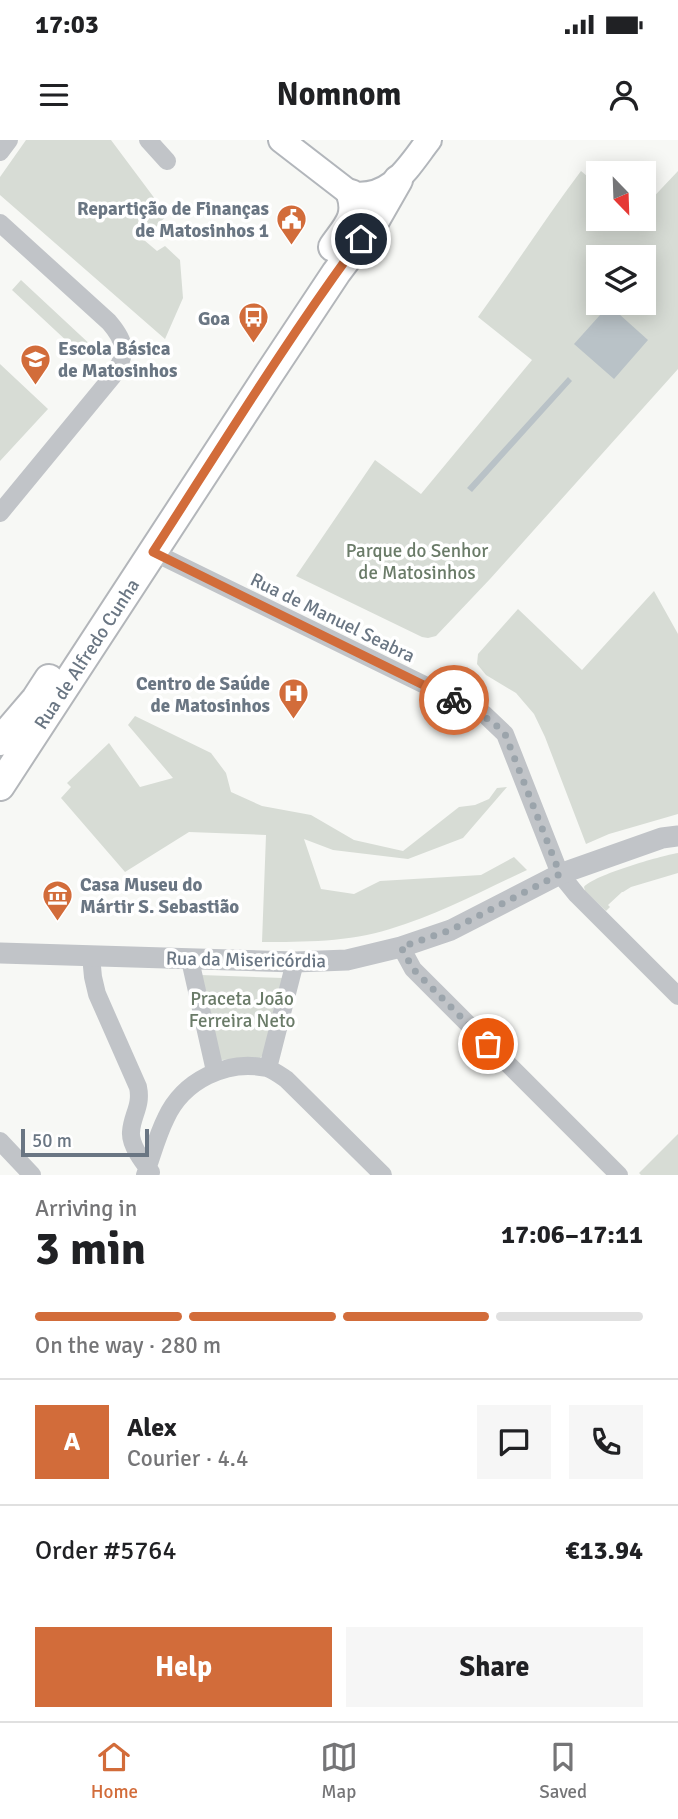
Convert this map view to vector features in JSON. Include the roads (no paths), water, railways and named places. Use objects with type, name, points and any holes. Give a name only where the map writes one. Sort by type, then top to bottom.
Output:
[{"type":"main road","points":[[281,140],[351,194],[372,194],[398,180]]},
{"type":"main road","name":"Rua de Alfredo Cunha","points":[[0,786],[306,318],[374,222],[398,180],[429,140]]},
{"type":"main road","name":"Rua de Alfredo Cunha","points":[[0,741],[36,699],[254,364],[347,228],[354,217],[351,194]]},
{"type":"street","points":[[0,152],[9,140]]},
{"type":"street","points":[[148,140],[167,160]]},
{"type":"street","points":[[0,223],[109,322],[124,345],[121,364],[112,377],[0,513]]},
{"type":"street","name":"Rua de Manuel Seabra","points":[[153,552],[475,710],[493,722],[505,734],[514,754],[560,874],[577,895],[678,996]]},
{"type":"street","name":"Rua da Misericórdia","points":[[0,953],[190,960],[347,960],[401,947],[451,930],[560,874],[662,838],[678,836]]},
{"type":"street","points":[[401,947],[413,969],[619,1175]]},
{"type":"street","points":[[91,956],[97,994],[141,1098],[131,1131],[132,1142],[149,1173]]},
{"type":"street","points":[[190,960],[215,1071]]},
{"type":"street","points":[[268,1068],[295,962]]},
{"type":"street","points":[[149,1173],[166,1116],[181,1095],[215,1071],[240,1067],[268,1068],[286,1079],[383,1175]]},
{"type":"street","points":[[0,1141],[32,1175]]},
{"type":"place","name":"Repartição de Finanças de Matosinhos 1","points":[[292,246]]},
{"type":"place","name":"Goa","points":[[253,345]]},
{"type":"place","name":"Escola Básica de Matosinhos","points":[[35,386]]},
{"type":"place","name":"Centro de Saúde de Matosinhos","points":[[293,721]]},
{"type":"place","name":"Casa Museu do Mártir S. Sebastião","points":[[57,922]]},
{"type":"park label","name":"Parque do Senhor de Matosinhos","points":[[417,561]]},
{"type":"park label","name":"Praceta João Ferreira Neto","points":[[242,1009]]}]
